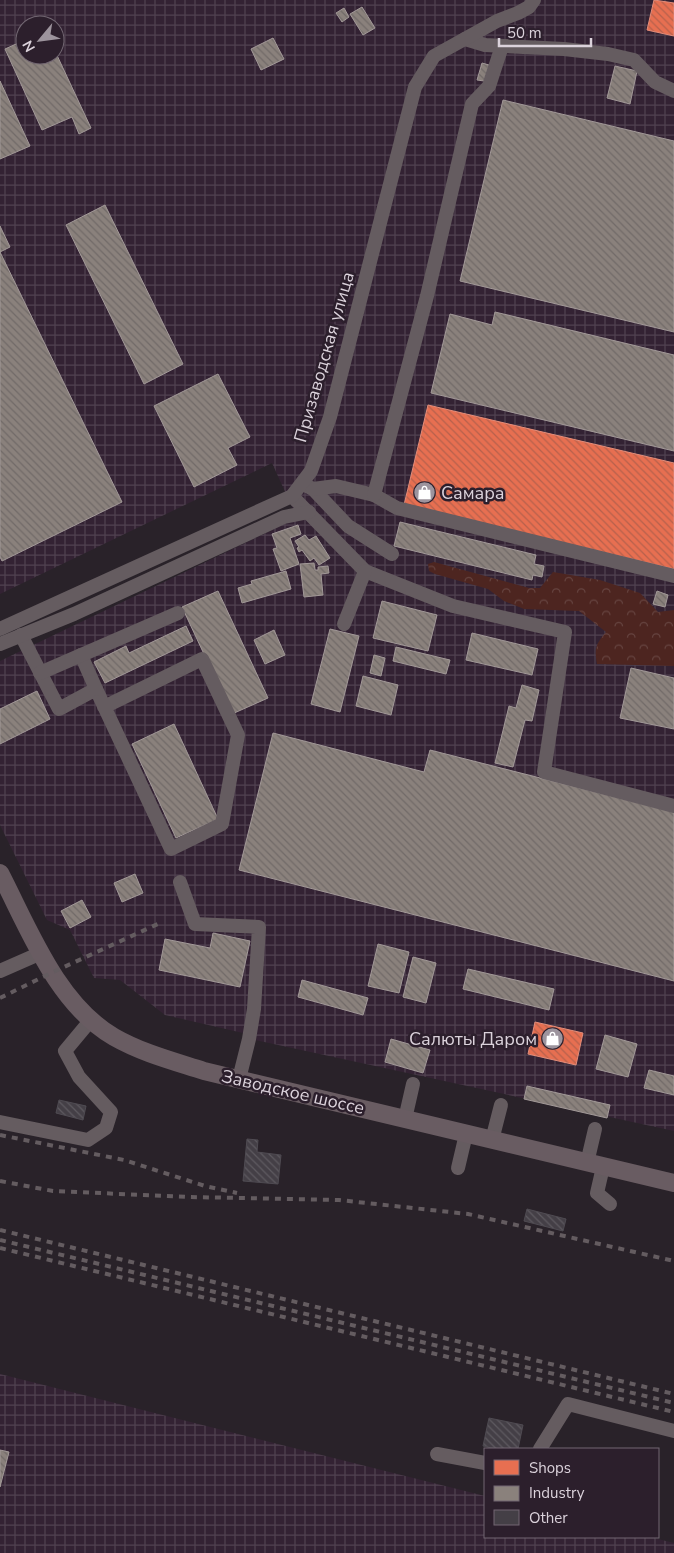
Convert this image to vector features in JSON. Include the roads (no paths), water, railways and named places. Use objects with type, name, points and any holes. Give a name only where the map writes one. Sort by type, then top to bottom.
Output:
[{"type":"main road","name":"Заводское шоссе","points":[[0,872],[51,973],[74,1004],[90,1021],[114,1037],[150,1054],[204,1071],[674,1183]]},
{"type":"street","name":"Призаводская улица","points":[[0,629],[292,496],[308,486],[310,471],[330,417],[415,87],[434,56],[497,21],[531,4],[545,0]]},
{"type":"street","points":[[465,39],[485,45],[564,49],[608,54],[634,60],[655,82],[674,91]]},
{"type":"street","points":[[374,495],[427,296],[472,104],[490,86],[502,46]]},
{"type":"street","points":[[308,486],[336,486],[374,495],[397,508],[674,576]]},
{"type":"street","points":[[308,486],[348,526],[392,554]]},
{"type":"street","points":[[292,496],[365,571],[452,606],[565,632],[544,772],[674,806]]},
{"type":"street","points":[[0,644],[74,614],[284,517],[309,512]]},
{"type":"street","points":[[344,624],[365,571]]},
{"type":"street","points":[[40,673],[178,613]]},
{"type":"street","points":[[21,636],[59,708],[96,689]]},
{"type":"street","points":[[81,655],[104,707],[171,849],[222,824],[238,735],[202,659],[104,707]]},
{"type":"street","points":[[180,882],[195,924],[259,927],[254,1010],[239,1079]]},
{"type":"street","points":[[0,971],[42,953]]},
{"type":"street","points":[[0,1122],[88,1140],[106,1128],[111,1112],[79,1077],[65,1051],[90,1021]]},
{"type":"street","points":[[405,1119],[413,1084]]},
{"type":"street","points":[[492,1140],[501,1105]]},
{"type":"street","points":[[595,1129],[597,1193],[610,1204]]},
{"type":"street","points":[[458,1168],[466,1134]]},
{"type":"street","points":[[541,1448],[568,1404],[674,1431]]},
{"type":"street","points":[[437,1454],[484,1463]]},
{"type":"railway","points":[[0,998],[162,922]]},
{"type":"railway","points":[[0,1135],[124,1160],[205,1186],[237,1193]]},
{"type":"railway","points":[[0,1181],[53,1191],[190,1197],[339,1200],[468,1214],[674,1261]]},
{"type":"railway","points":[[0,1230],[674,1394]]},
{"type":"railway","points":[[0,1240],[674,1403]]},
{"type":"railway","points":[[0,1248],[674,1412]]},
{"type":"place","name":"Самара","points":[[425,493]]},
{"type":"place","name":"Салюты Даром","points":[[553,1039]]}]
